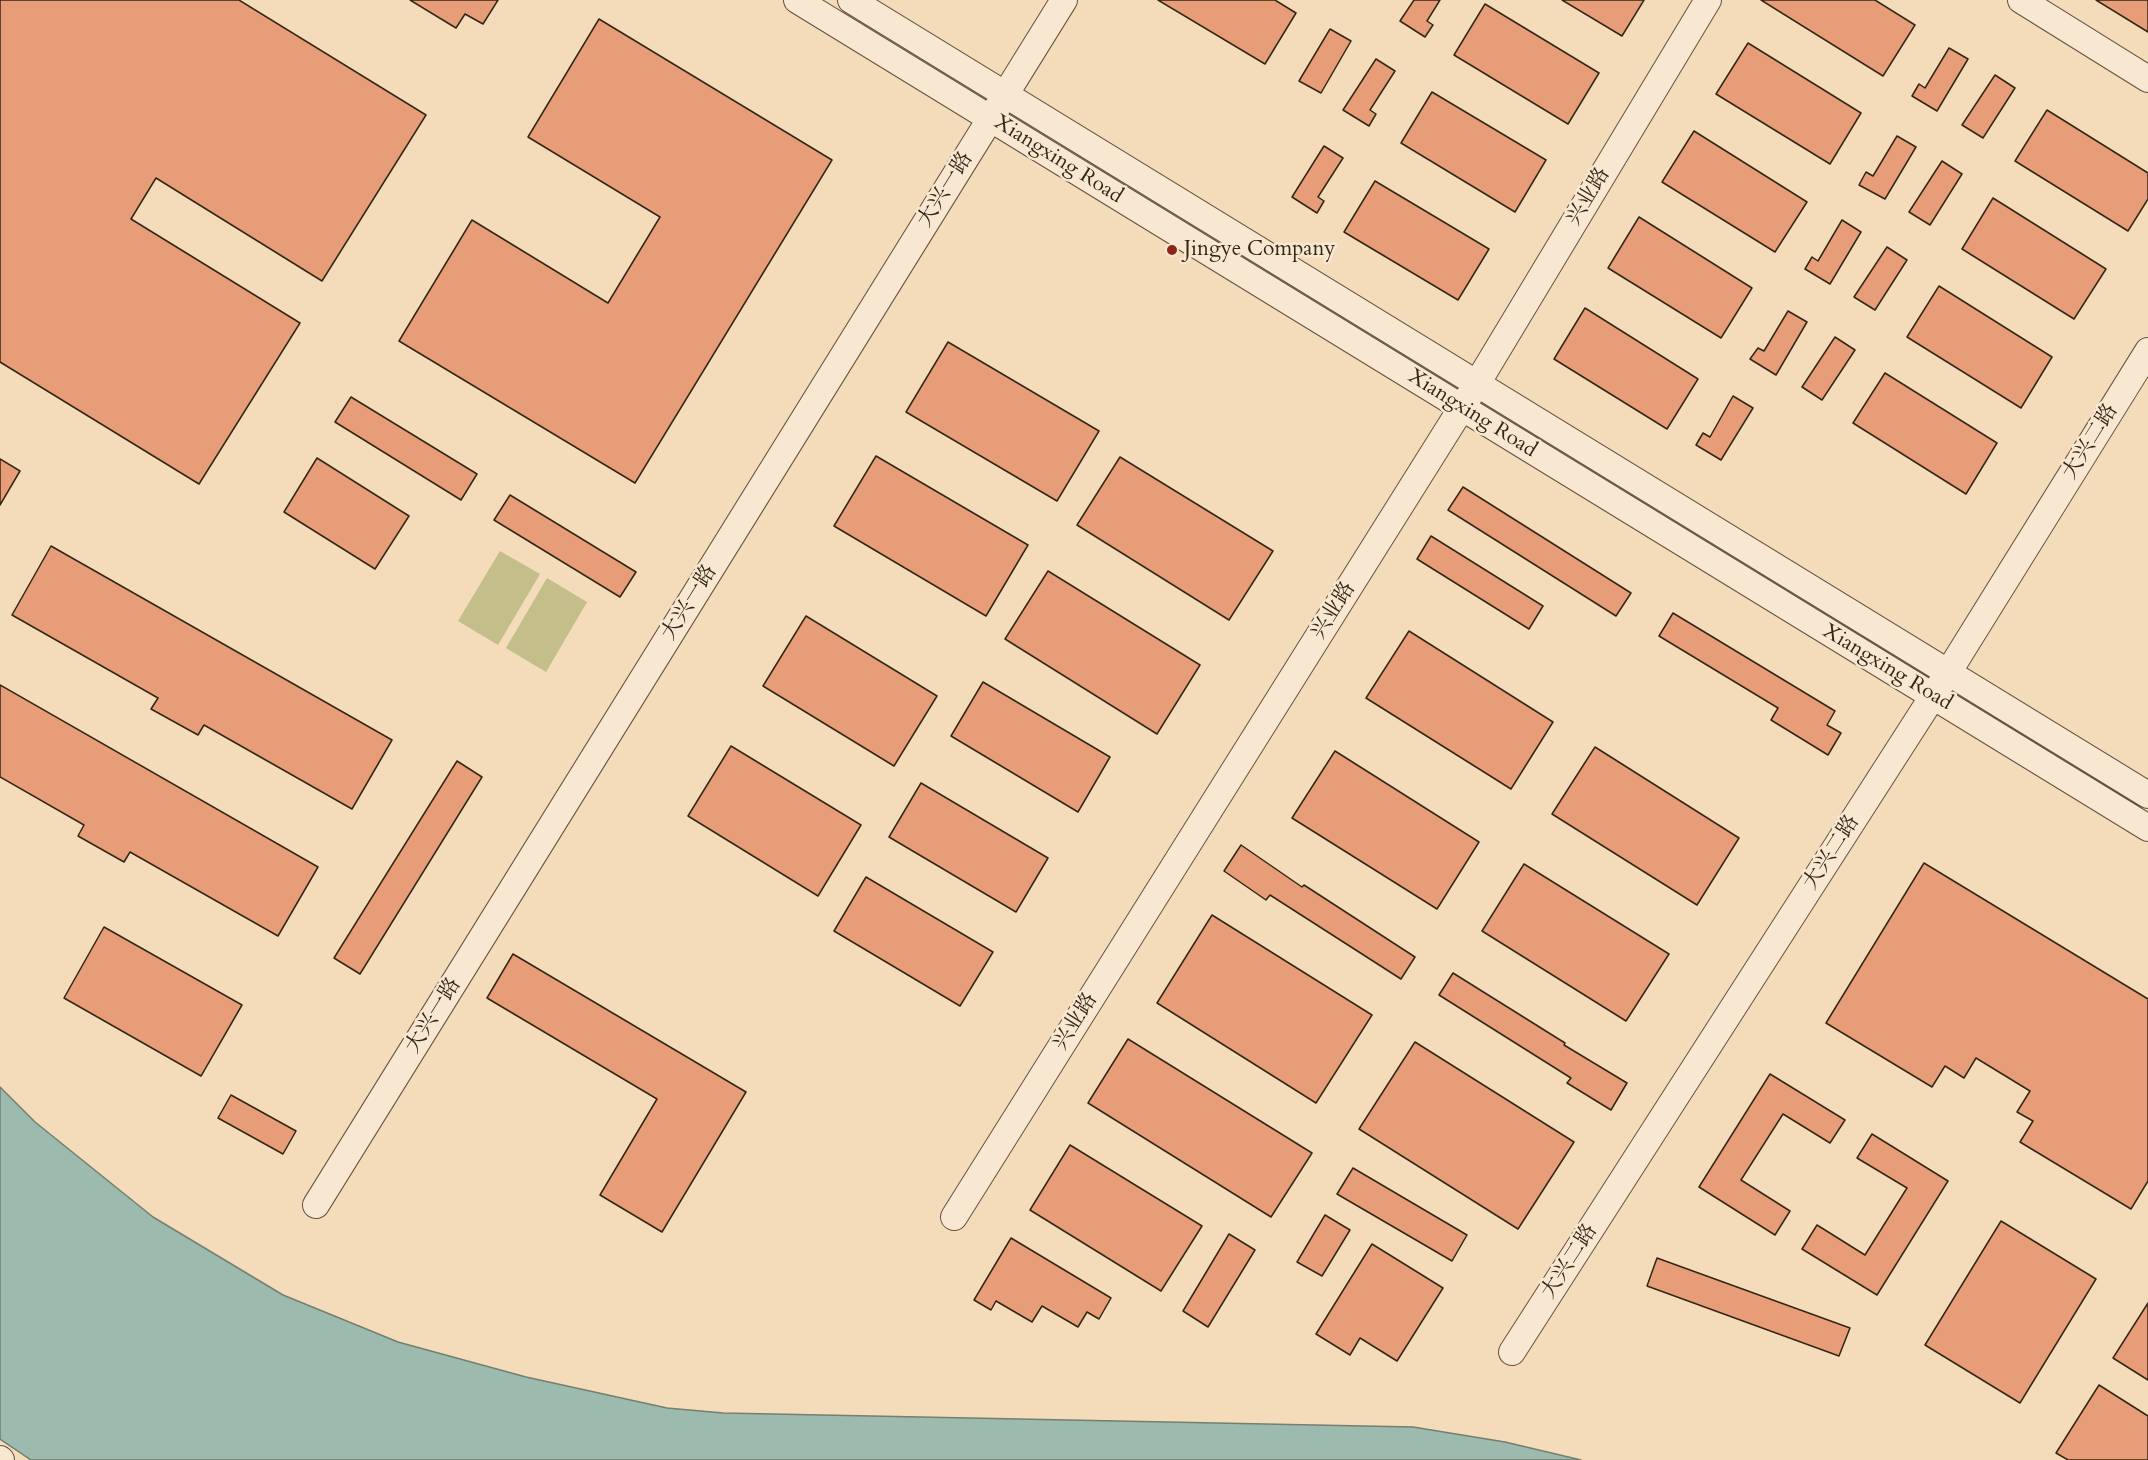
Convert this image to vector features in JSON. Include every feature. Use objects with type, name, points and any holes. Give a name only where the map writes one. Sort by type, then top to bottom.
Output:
[{"type":"street","name":"Xiangxing Road","points":[[797,0],[2148,828]]},
{"type":"street","name":"Xiangxing Road","points":[[851,0],[2148,795]]},
{"type":"street","name":"大兴一路","points":[[316,1205],[1064,0]]},
{"type":"street","name":"兴业路","points":[[954,1217],[1477,384],[1708,0]]},
{"type":"street","points":[[2021,0],[2148,79]]},
{"type":"street","name":"大兴二路","points":[[1512,1352],[1948,673],[2148,351]]},
{"type":"shaded area","points":[[500,551],[540,574],[498,645],[458,621]]},
{"type":"shaded area","points":[[547,578],[587,602],[546,672],[506,648]]},
{"type":"shaded area","points":[[0,1087],[35,1122],[153,1217],[283,1295],[398,1342],[526,1377],[667,1408],[723,1413],[1413,1427],[1505,1442],[1581,1460],[31,1460],[0,1439]]},
{"type":"building","points":[[0,0],[239,0],[426,115],[322,281],[156,178],[131,219],[300,323],[199,484],[0,362]]},
{"type":"building","points":[[410,0],[498,0],[483,24],[465,14],[456,28]]},
{"type":"building","points":[[1158,0],[1275,0],[1296,13],[1265,64]]},
{"type":"building","points":[[1414,0],[1440,0],[1427,21],[1433,25],[1425,37],[1400,21]]},
{"type":"building","points":[[1562,0],[1644,0],[1622,36]]},
{"type":"building","points":[[1761,0],[1875,0],[1915,25],[1883,76]]},
{"type":"building","points":[[2096,0],[2148,0],[2148,32]]},
{"type":"building","points":[[1485,4],[1599,73],[1568,124],[1454,55]]},
{"type":"building","points":[[599,19],[832,160],[635,483],[399,341],[472,220],[608,303],[660,217],[528,137]]},
{"type":"building","points":[[1330,29],[1351,41],[1321,93],[1299,81]]},
{"type":"building","points":[[1748,43],[1861,113],[1830,164],[1716,94]]},
{"type":"building","points":[[1949,48],[1968,59],[1937,111],[1912,96],[1919,84],[1925,88]]},
{"type":"building","points":[[1376,59],[1395,71],[1370,110],[1376,114],[1369,126],[1343,110]]},
{"type":"building","points":[[1995,75],[2015,88],[1983,138],[1962,125]]},
{"type":"building","points":[[1432,92],[1546,160],[1515,212],[1401,143]]},
{"type":"building","points":[[2047,110],[2148,173],[2148,199],[2128,231],[2015,161]]},
{"type":"building","points":[[1694,131],[1807,202],[1775,252],[1662,182]]},
{"type":"building","points":[[1897,136],[1916,147],[1885,199],[1859,185],[1866,172],[1873,176]]},
{"type":"building","points":[[1324,146],[1343,158],[1318,197],[1324,201],[1317,213],[1292,197]]},
{"type":"building","points":[[1942,161],[1962,174],[1930,225],[1909,212]]},
{"type":"building","points":[[1375,181],[1489,249],[1458,300],[1344,232]]},
{"type":"building","points":[[1993,198],[2106,269],[2074,319],[1962,249]]},
{"type":"building","points":[[1639,217],[1752,288],[1721,338],[1608,268]]},
{"type":"building","points":[[1842,220],[1861,232],[1830,284],[1805,269],[1812,257],[1818,261]]},
{"type":"building","points":[[1887,247],[1907,260],[1875,310],[1854,297]]},
{"type":"building","points":[[1939,286],[2052,357],[2021,408],[1907,337]]},
{"type":"building","points":[[1585,308],[1698,379],[1667,429],[1554,359]]},
{"type":"building","points":[[1788,311],[1807,322],[1776,375],[1750,359],[1758,348],[1764,351]]},
{"type":"building","points":[[1835,337],[1855,350],[1822,400],[1802,387]]},
{"type":"building","points":[[948,342],[1099,431],[1057,501],[906,412]]},
{"type":"building","points":[[1885,373],[1997,443],[1966,494],[1853,423]]},
{"type":"building","points":[[1733,396],[1753,408],[1721,460],[1696,445],[1703,433],[1710,437]]},
{"type":"building","points":[[351,397],[477,474],[461,500],[335,422]]},
{"type":"building","points":[[876,456],[1028,545],[986,616],[834,526]]},
{"type":"building","points":[[1120,457],[1273,551],[1229,620],[1077,525]]},
{"type":"building","points":[[317,458],[409,516],[375,569],[284,512]]},
{"type":"building","points":[[0,459],[20,471],[0,505]]},
{"type":"building","points":[[1463,487],[1631,593],[1616,616],[1448,510]]},
{"type":"building","points":[[510,495],[636,572],[620,597],[494,520]]},
{"type":"building","points":[[1431,536],[1543,606],[1529,629],[1417,559]]},
{"type":"building","points":[[51,546],[392,740],[352,809],[204,725],[198,735],[151,709],[158,698],[12,615]]},
{"type":"building","points":[[1048,571],[1200,665],[1157,734],[1005,639]]},
{"type":"building","points":[[1673,613],[1835,711],[1827,725],[1841,733],[1828,755],[1771,720],[1778,708],[1659,636]]},
{"type":"building","points":[[806,616],[937,696],[894,766],[763,686]]},
{"type":"building","points":[[1409,631],[1553,722],[1511,789],[1366,698]]},
{"type":"building","points":[[983,682],[1110,757],[1078,812],[951,736]]},
{"type":"building","points":[[0,685],[318,867],[278,936],[130,852],[124,862],[78,836],[84,825],[0,777]]},
{"type":"building","points":[[731,746],[861,825],[818,896],[688,816]]},
{"type":"building","points":[[1595,747],[1739,838],[1697,905],[1552,814]]},
{"type":"building","points":[[1335,751],[1479,842],[1437,909],[1292,818]]},
{"type":"building","points":[[457,761],[482,777],[360,974],[334,958]]},
{"type":"building","points":[[921,783],[1048,858],[1016,912],[889,837]]},
{"type":"building","points":[[1241,845],[1302,887],[1304,885],[1415,957],[1401,979],[1270,895],[1266,900],[1224,871]]},
{"type":"building","points":[[1924,863],[2148,999],[2148,1181],[2131,1209],[2020,1142],[2033,1121],[2017,1112],[2030,1091],[1976,1058],[1964,1078],[1945,1066],[1932,1087],[1826,1023]]},
{"type":"building","points":[[1524,864],[1669,954],[1626,1021],[1482,931]]},
{"type":"building","points":[[866,877],[993,952],[960,1006],[834,931]]},
{"type":"building","points":[[1212,915],[1372,1015],[1316,1103],[1157,1003]]},
{"type":"building","points":[[104,927],[242,1005],[201,1076],[64,998]]},
{"type":"building","points":[[513,954],[746,1092],[662,1232],[600,1195],[657,1099],[487,998]]},
{"type":"building","points":[[1453,973],[1627,1083],[1611,1110],[1567,1083],[1571,1078],[1439,995]]},
{"type":"building","points":[[1128,1039],[1312,1153],[1271,1217],[1088,1103]]},
{"type":"building","points":[[1415,1042],[1574,1142],[1518,1229],[1359,1129]]},
{"type":"building","points":[[1770,1074],[1845,1120],[1830,1143],[1783,1114],[1741,1180],[1790,1211],[1775,1235],[1699,1187]]},
{"type":"building","points":[[231,1095],[296,1131],[283,1154],[218,1118]]},
{"type":"building","points":[[1872,1134],[1948,1181],[1877,1295],[1802,1249],[1817,1225],[1865,1255],[1907,1188],[1857,1158]]},
{"type":"building","points":[[1070,1145],[1202,1226],[1161,1291],[1030,1210]]},
{"type":"building","points":[[1353,1168],[1467,1235],[1452,1261],[1337,1194]]},
{"type":"building","points":[[1325,1215],[1350,1230],[1322,1276],[1297,1262]]},
{"type":"building","points":[[2001,1221],[2096,1279],[2020,1403],[1925,1345]]},
{"type":"building","points":[[1229,1234],[1255,1250],[1208,1327],[1183,1311]]},
{"type":"building","points":[[1011,1238],[1111,1298],[1099,1319],[1087,1312],[1078,1327],[1042,1306],[1032,1322],[996,1301],[991,1310],[974,1300]]},
{"type":"building","points":[[1372,1244],[1443,1288],[1397,1361],[1360,1338],[1350,1355],[1316,1334]]},
{"type":"building","points":[[1657,1258],[1850,1328],[1839,1356],[1647,1286]]},
{"type":"building","points":[[2148,1303],[2148,1380],[2113,1358]]},
{"type":"building","points":[[2099,1385],[2148,1416],[2148,1460],[2068,1460],[2056,1453]]},
{"type":"place","name":"Jingye Company","points":[[1172,250]]}]
